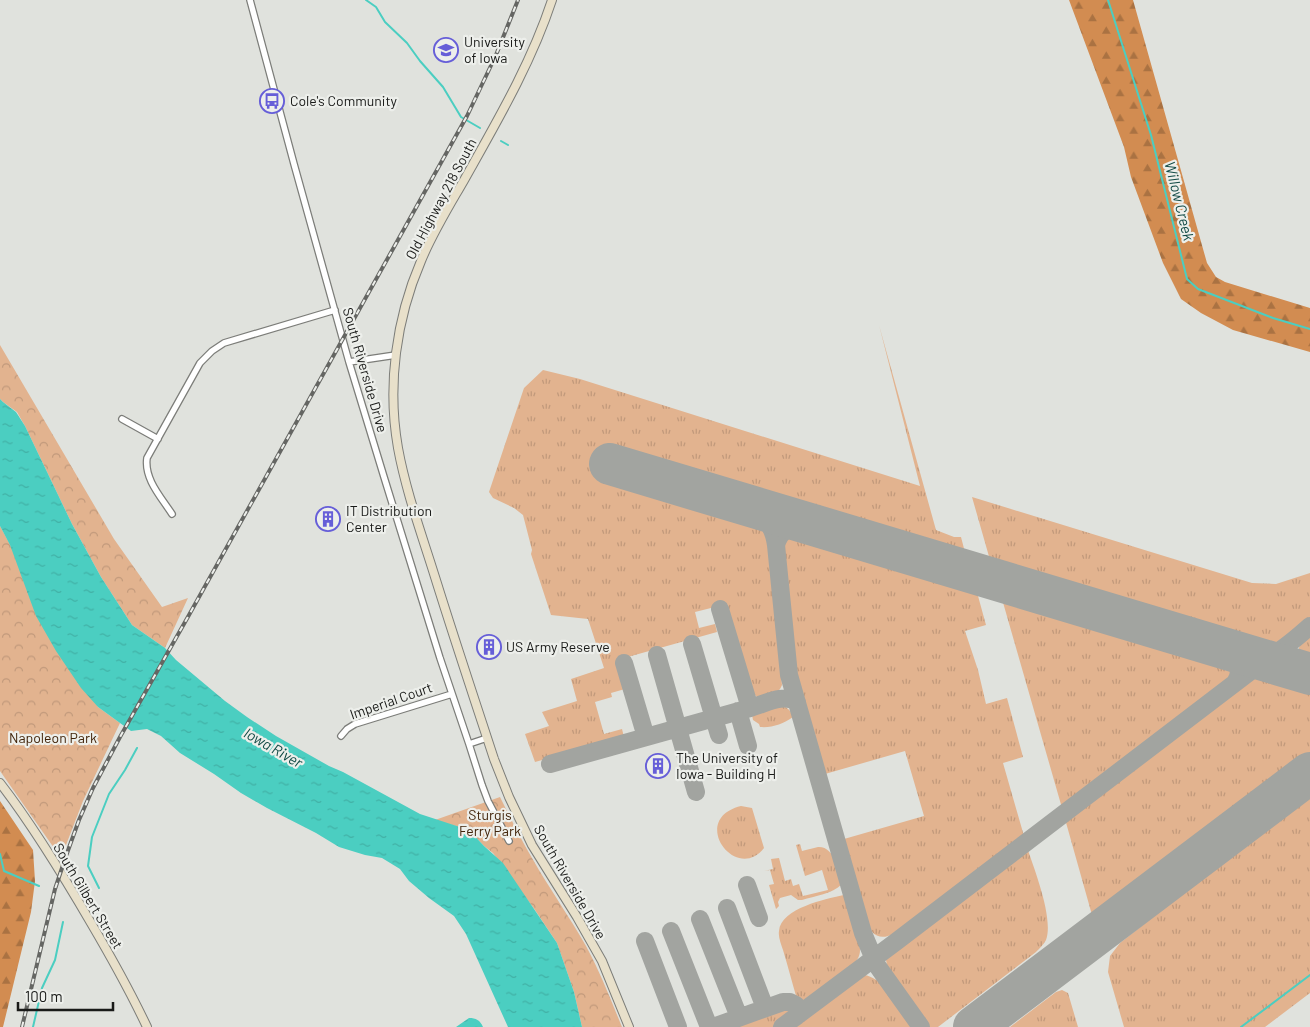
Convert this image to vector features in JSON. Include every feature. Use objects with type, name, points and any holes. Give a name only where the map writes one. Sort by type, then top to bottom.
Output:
[{"type":"main road","name":"Old Highway 218 South","points":[[487,738],[438,588],[398,447],[394,407],[396,355],[407,298],[421,260],[507,101],[534,45],[552,0]]},
{"type":"main road","name":"South Riverside Drive","points":[[487,738],[494,759],[532,845],[602,961],[629,1027]]},
{"type":"main road","name":"South Gilbert Street","points":[[0,783],[32,828],[79,902],[128,988],[147,1027]]},
{"type":"street","name":"South Riverside Drive","points":[[250,0],[349,362],[482,785],[488,802],[509,842]]},
{"type":"street","points":[[172,514],[148,476],[147,458],[198,366],[212,351],[224,343],[335,310]]},
{"type":"street","points":[[349,362],[396,355]]},
{"type":"street","points":[[122,419],[158,439]]},
{"type":"street","name":"Imperial Court","points":[[341,736],[355,724],[452,694]]},
{"type":"street","points":[[469,744],[487,738]]},
{"type":"green space","points":[[1069,0],[1133,0],[1207,263],[1216,277],[1225,282],[1310,308],[1310,352],[1233,330],[1201,313],[1181,299],[1163,263],[1131,177],[1124,147]]},
{"type":"green space","points":[[879,325],[936,530],[954,537],[961,537],[967,560],[603,452],[596,473],[755,520],[761,527],[769,548],[782,685],[776,693],[760,700],[753,693],[727,604],[695,612],[699,628],[715,624],[717,632],[617,660],[625,689],[611,693],[612,697],[595,702],[604,734],[622,729],[624,737],[535,762],[525,734],[549,726],[542,712],[577,701],[571,679],[604,668],[588,619],[551,615],[531,554],[532,550],[523,515],[514,508],[493,498],[489,492],[524,388],[543,370],[580,379],[920,486]]},
{"type":"green space","points":[[0,345],[114,539],[162,607],[188,598],[165,648],[132,625],[101,577],[72,524],[17,412],[0,399]]},
{"type":"green space","points":[[972,497],[1252,583],[1276,584],[1310,573],[1310,620],[1272,647],[1266,645],[1265,648],[1261,648],[992,567]]},
{"type":"green space","name":"Napoleon Park","points":[[0,526],[98,707],[120,723],[83,801],[61,858],[0,771]]},
{"type":"green space","points":[[798,532],[975,585],[986,625],[965,631],[978,670],[986,704],[1007,698],[1023,757],[1003,763],[1024,836],[904,927],[888,936],[875,935],[871,931],[844,839],[924,816],[905,751],[825,774],[795,666],[784,549],[788,538]]},
{"type":"green space","points":[[1000,592],[1224,660],[1227,664],[1231,665],[1230,677],[1217,690],[1062,808]]},
{"type":"green space","points":[[1310,634],[1310,662],[1300,656],[1299,649]]},
{"type":"green space","points":[[1266,672],[1310,685],[1310,753],[1092,915],[1065,819],[1250,678],[1258,673],[1264,675]]},
{"type":"green space","points":[[779,705],[788,709],[793,717],[781,724],[769,727],[760,727],[753,720],[752,715],[754,712]]},
{"type":"green space","points":[[1310,793],[1310,993],[1265,1027],[1124,1027],[1108,972],[1110,956],[1120,943]]},
{"type":"green space","name":"Sturgis Ferry Park","points":[[500,797],[515,828],[545,880],[586,946],[601,976],[622,1027],[582,1027],[574,992],[557,943],[535,910],[493,853],[469,830],[435,820]]},
{"type":"green space","points":[[0,801],[33,850],[35,881],[31,912],[3,1027],[0,1027]]},
{"type":"green space","points":[[741,806],[752,808],[764,848],[753,857],[741,858],[730,854],[722,845],[718,834],[718,823],[726,813]]},
{"type":"green space","points":[[800,844],[802,851],[818,847],[829,851],[838,867],[842,884],[828,892],[802,900],[798,900],[791,895],[780,898],[779,906],[776,909],[769,885],[774,884],[770,870],[764,871],[773,869],[771,859],[779,858],[785,881],[791,879],[793,886],[799,884],[803,896],[828,890],[822,870],[805,876],[796,845]]},
{"type":"green space","points":[[1027,847],[1045,907],[1048,931],[1046,940],[1036,952],[938,1027],[928,1027],[897,986],[888,970],[886,960],[903,942]]},
{"type":"green space","points":[[844,895],[860,948],[859,956],[851,967],[808,1000],[802,1001],[797,999],[779,938],[782,923],[787,916],[806,906]]},
{"type":"green space","points":[[864,975],[871,977],[886,988],[915,1027],[790,1027],[842,988]]},
{"type":"green space","points":[[1062,990],[1068,993],[1078,1027],[1010,1027],[1056,992]]},
{"type":"green space","points":[[782,1007],[787,1007],[792,1011],[773,1027],[728,1027]]},
{"type":"water","name":"Iowa River","points":[[0,399],[16,412],[25,426],[72,524],[101,577],[132,625],[165,648],[176,660],[225,701],[276,736],[420,814],[469,830],[503,863],[557,943],[574,992],[582,1027],[508,1027],[466,934],[454,916],[409,881],[400,869],[382,858],[339,847],[241,793],[180,753],[161,736],[147,729],[131,731],[98,707],[81,688],[56,651],[36,616],[10,545],[0,526]]},
{"type":"water","points":[[469,1018],[478,1020],[483,1027],[456,1027]]},
{"type":"waterway","points":[[366,0],[376,7],[385,22],[407,43],[443,87],[461,117],[480,128]]},
{"type":"waterway","name":"Willow Creek","points":[[1108,0],[1151,135],[1187,279],[1198,289],[1273,318],[1310,329]]},
{"type":"waterway","points":[[501,141],[508,145]]},
{"type":"waterway","points":[[99,888],[88,866],[92,837],[109,794],[137,748]]},
{"type":"waterway","points":[[0,854],[4,871],[39,886]]},
{"type":"waterway","points":[[33,1027],[42,988],[55,960],[63,922]]},
{"type":"waterway","points":[[1241,1027],[1310,975]]},
{"type":"taxiway","points":[[690,489],[753,511],[766,520],[774,535],[789,675],[863,933],[876,964],[921,1027]]},
{"type":"taxiway","points":[[776,545],[784,531],[792,526],[802,524],[865,542]]},
{"type":"taxiway","points":[[720,609],[750,708]]},
{"type":"taxiway","points":[[1200,640],[1245,654],[1263,657],[1269,656],[1284,647],[1310,626]]},
{"type":"taxiway","points":[[1168,632],[1225,649],[1234,655],[1239,668],[1235,683]]},
{"type":"taxiway","points":[[692,644],[719,735]]},
{"type":"taxiway","points":[[657,655],[696,792]]},
{"type":"taxiway","points":[[624,663],[646,737]]},
{"type":"taxiway","points":[[782,1027],[1256,667],[1269,664],[1276,665],[1310,675]]},
{"type":"taxiway","points":[[550,764],[774,700],[786,699],[797,702]]},
{"type":"taxiway","points":[[738,711],[748,746]]},
{"type":"taxiway","points":[[747,885],[759,918]]},
{"type":"taxiway","points":[[727,908],[765,1008]]},
{"type":"taxiway","points":[[700,919],[739,1017]]},
{"type":"taxiway","points":[[671,931],[709,1027]]},
{"type":"taxiway","points":[[645,941],[678,1027]]},
{"type":"taxiway","points":[[713,1027],[783,1002],[790,1002],[796,1005],[798,1012],[796,1017]]},
{"type":"runway","points":[[610,464],[1310,674]]},
{"type":"runway","points":[[974,1027],[1310,773]]},
{"type":"railway","points":[[22,1027],[55,889],[79,820],[93,788],[467,116],[496,55],[518,0]]},
{"type":"place","name":"University of Iowa","points":[[446,50]]},
{"type":"place","name":"Cole's Community","points":[[272,101]]},
{"type":"place","name":"IT Distribution Center","points":[[328,519]]},
{"type":"place","name":"US Army Reserve","points":[[489,647]]},
{"type":"place","name":"The University of Iowa - Building H","points":[[658,766]]}]
